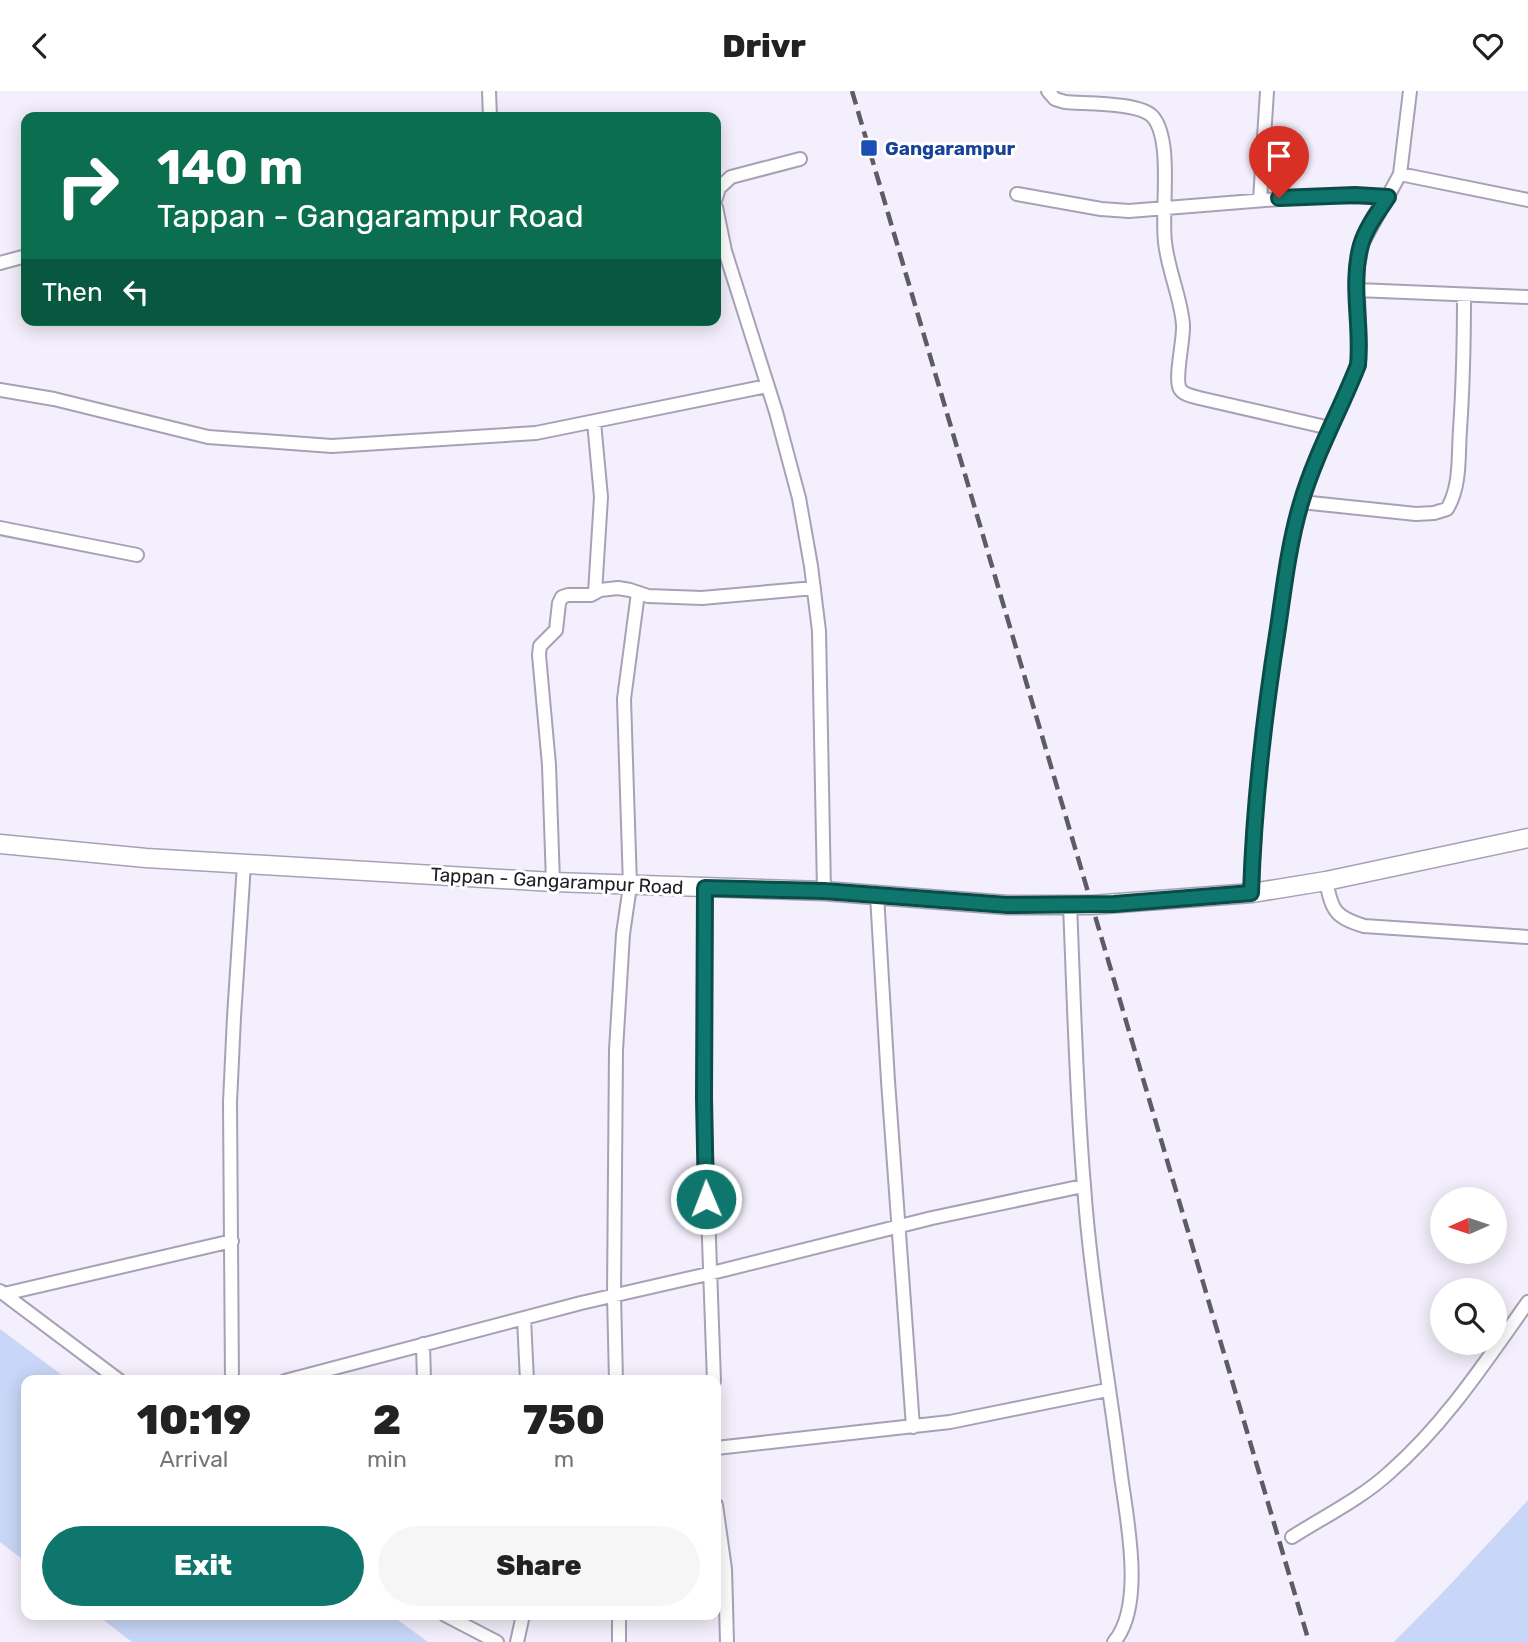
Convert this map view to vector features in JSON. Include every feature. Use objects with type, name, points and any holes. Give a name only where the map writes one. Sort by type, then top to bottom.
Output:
[{"type":"main road","name":"Tappan - Gangarampur Road","points":[[0,844],[146,858],[553,882],[824,891],[1007,905],[1070,905],[1156,902],[1251,893],[1326,881],[1528,838]]},
{"type":"street","points":[[489,91],[490,112]]},
{"type":"street","points":[[1048,91],[1055,99],[1065,102],[1138,108],[1151,115],[1161,131],[1165,151],[1165,243],[1183,324],[1179,374],[1182,391],[1199,398],[1331,428]]},
{"type":"street","points":[[1259,200],[1267,91]]},
{"type":"street","points":[[1251,893],[1253,831],[1264,728],[1283,596],[1301,502],[1358,365],[1360,346],[1357,271],[1362,244],[1400,174],[1410,91]]},
{"type":"street","points":[[721,186],[731,177],[800,159]]},
{"type":"street","points":[[1400,174],[1528,200]]},
{"type":"street","points":[[1017,194],[1101,209],[1129,211],[1317,196],[1388,197]]},
{"type":"street","points":[[721,231],[799,498],[814,588],[819,632],[824,891]]},
{"type":"street","points":[[0,263],[21,257]]},
{"type":"street","points":[[1357,290],[1528,297]]},
{"type":"street","points":[[1301,502],[1416,514],[1447,509],[1454,496],[1457,476],[1464,371],[1464,296]]},
{"type":"street","points":[[0,390],[54,400],[208,437],[311,445],[449,440],[536,433],[768,386]]},
{"type":"street","points":[[594,422],[601,497],[595,593]]},
{"type":"street","points":[[0,528],[137,555]]},
{"type":"street","points":[[553,882],[548,765],[539,655],[541,646],[556,630],[562,597],[591,595],[618,589],[648,596],[702,598],[814,588]]},
{"type":"street","points":[[617,1375],[614,1295],[616,1050],[623,934],[630,886],[624,699],[638,593]]},
{"type":"street","points":[[232,1375],[232,1059],[244,864]]},
{"type":"street","points":[[1326,881],[1330,904],[1335,912],[1350,922],[1364,926],[1528,937]]},
{"type":"street","points":[[705,888],[704,1098],[713,1375]]},
{"type":"street","points":[[877,895],[913,1427]]},
{"type":"street","points":[[1070,905],[1083,1186],[1107,1390],[1129,1540],[1130,1594],[1127,1615],[1120,1635],[1114,1642]]},
{"type":"street","points":[[307,1375],[614,1295],[968,1209],[1083,1186]]},
{"type":"street","points":[[2,1292],[232,1241]]},
{"type":"street","points":[[2,1292],[112,1375]]},
{"type":"street","points":[[1292,1537],[1374,1486],[1391,1472],[1466,1389],[1528,1302]]},
{"type":"street","points":[[524,1318],[527,1375]]},
{"type":"street","points":[[423,1344],[424,1375]]},
{"type":"street","points":[[721,1447],[913,1427],[985,1416],[1107,1390]]},
{"type":"street","points":[[721,1541],[725,1569],[727,1642]]},
{"type":"street","points":[[455,1620],[497,1642]]},
{"type":"street","points":[[517,1642],[522,1620]]},
{"type":"street","points":[[619,1620],[619,1642]]},
{"type":"water","points":[[0,1329],[62,1375],[21,1375],[21,1558],[0,1542]]},
{"type":"water","points":[[1528,1500],[1528,1642],[1394,1642],[1447,1588]]},
{"type":"water","points":[[103,1620],[398,1620],[428,1642],[132,1642]]},
{"type":"railway","points":[[852,91],[1309,1642]]},
{"type":"place","name":"Gangarampur","points":[[869,148]]},
{"type":"route","points":[[706,1199],[705,888],[824,891],[1007,905],[1156,902],[1251,893],[1258,780],[1276,641],[1301,502],[1358,365],[1360,346],[1357,271],[1362,244],[1369,227],[1388,197],[1355,195],[1279,198]]}]
